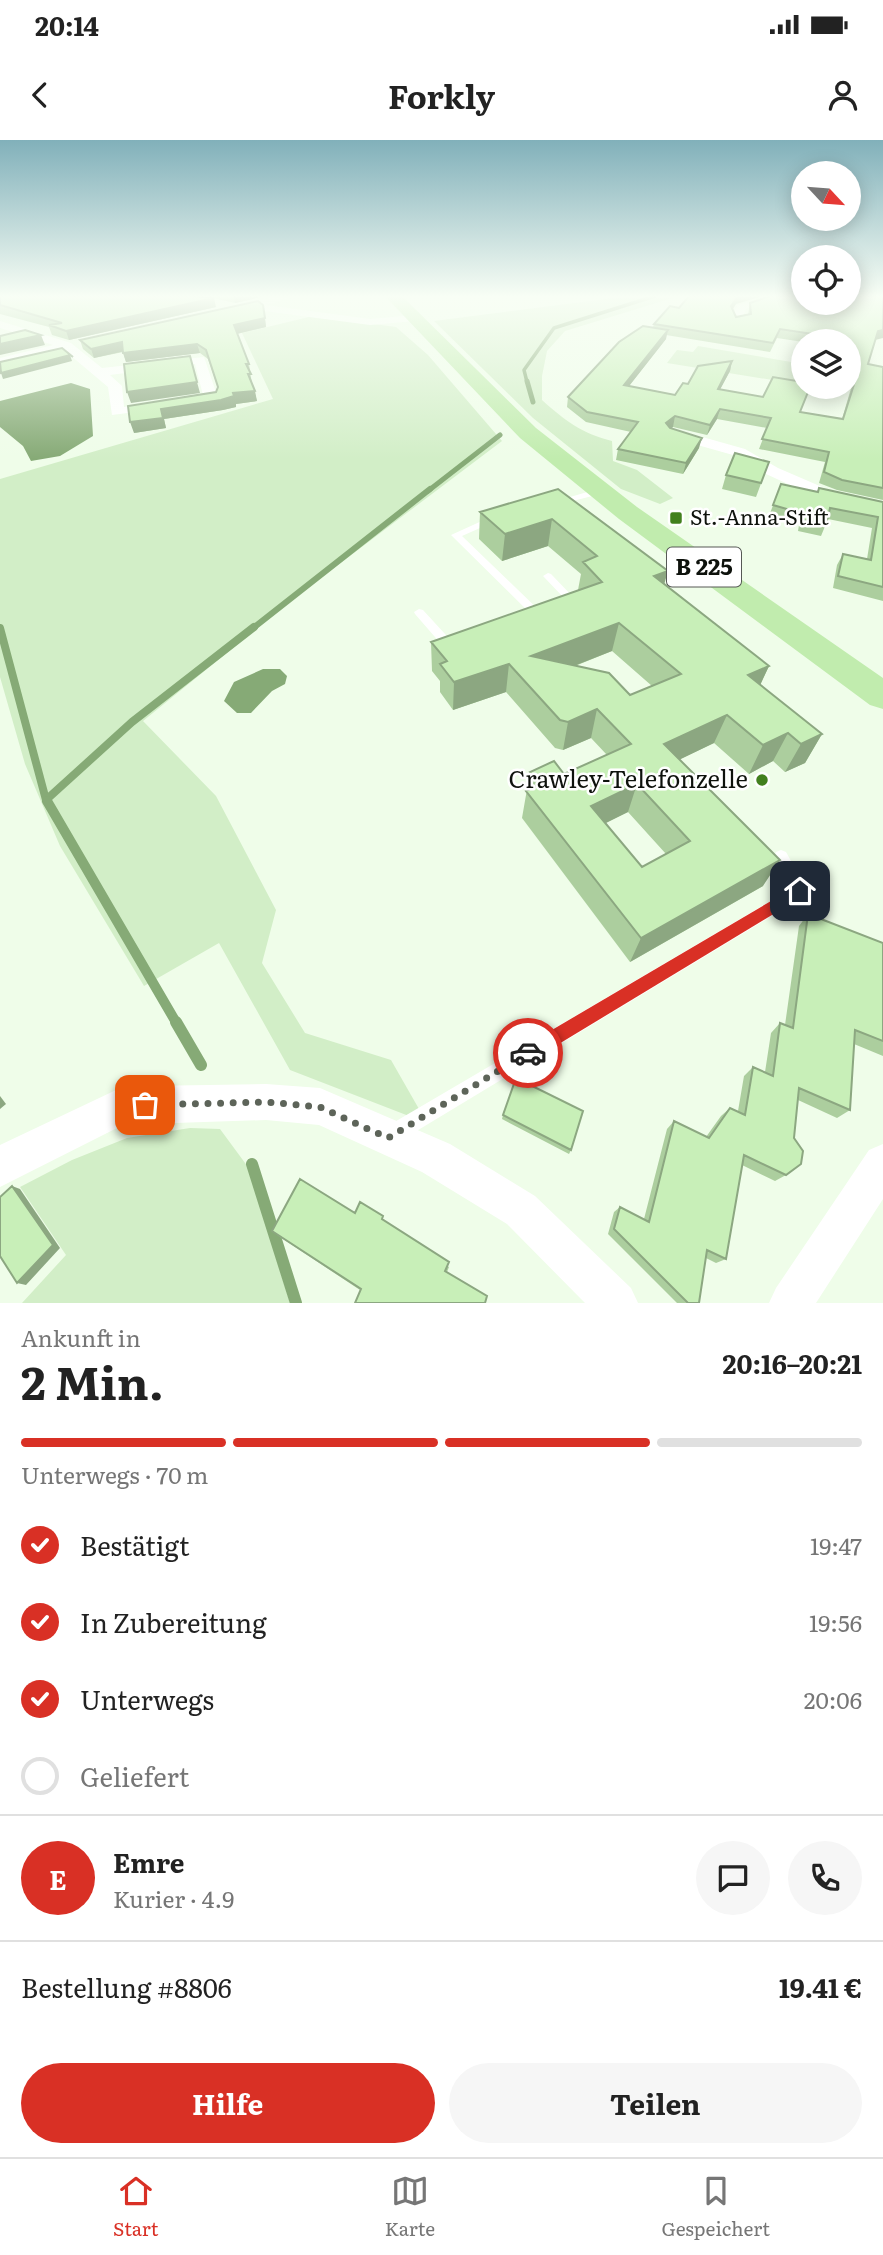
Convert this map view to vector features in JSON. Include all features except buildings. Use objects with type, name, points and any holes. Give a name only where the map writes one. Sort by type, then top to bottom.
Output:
[{"type":"main road","name":"B 225","points":[[447,350],[528,433],[601,491],[883,696]]},
{"type":"street","points":[[0,362],[48,350]]},
{"type":"street","points":[[80,350],[102,372],[116,386],[117,412],[211,398],[200,360],[102,372]]},
{"type":"street","points":[[674,434],[708,441],[739,452],[772,471],[831,497],[883,507]]},
{"type":"street","points":[[0,1167],[33,1148],[114,1110],[145,1105],[266,1102],[320,1107],[436,1158],[522,1210],[616,1303]]},
{"type":"street","points":[[790,1303],[883,1164]]},
{"type":"lane","points":[[551,503],[601,491]]},
{"type":"lane","points":[[503,516],[456,535],[545,621]]},
{"type":"lane","points":[[532,626],[567,611],[570,599],[548,576]]},
{"type":"lane","points":[[419,612],[457,655],[469,650]]},
{"type":"lane","points":[[388,1138],[800,891],[781,856]]},
{"type":"shaded area","points":[[250,350],[423,350],[502,441],[297,596],[143,721],[216,796],[276,910],[262,963],[305,1033],[391,1060],[427,1123],[290,1070],[219,943],[144,986],[60,846],[25,764],[0,677],[0,479],[273,399]]},
{"type":"shaded area","points":[[464,350],[548,350],[542,376],[542,400],[574,425],[612,441],[613,461],[637,470],[673,498],[660,504],[621,489],[533,418]]},
{"type":"shaded area","points":[[679,350],[723,350],[791,362],[791,383],[667,363]]},
{"type":"shaded area","points":[[71,383],[90,389],[93,436],[60,456],[31,461],[23,446],[0,427],[0,401]]},
{"type":"shaded area","points":[[263,669],[280,669],[287,676],[285,684],[272,691],[251,713],[237,713],[224,701],[234,682]]},
{"type":"shaded area","points":[[190,1128],[220,1129],[248,1167],[290,1303],[22,1303],[66,1255],[20,1187],[72,1160],[127,1138]]},
{"type":"waterway","points":[[527,382],[524,370],[538,350]]},
{"type":"waterway","points":[[527,381],[533,402]]},
{"type":"waterway","points":[[428,491],[500,435]]},
{"type":"waterway","points":[[252,629],[430,489]]},
{"type":"waterway","points":[[46,800],[132,722],[254,627]]},
{"type":"waterway","points":[[0,628],[46,800]]},
{"type":"waterway","points":[[47,801],[177,1024]]},
{"type":"waterway","points":[[176,1022],[201,1065]]},
{"type":"waterway","points":[[252,1164],[296,1303]]},
{"type":"way so far","points":[[145,1105],[266,1102],[320,1107],[388,1138],[528,1053]]},
{"type":"place","name":"St.-Anna-Stift","points":[[676,518]]},
{"type":"place","name":"Crawley-Telefonzelle","points":[[762,780]]},
{"type":"route","points":[[528,1053],[800,891]]}]
